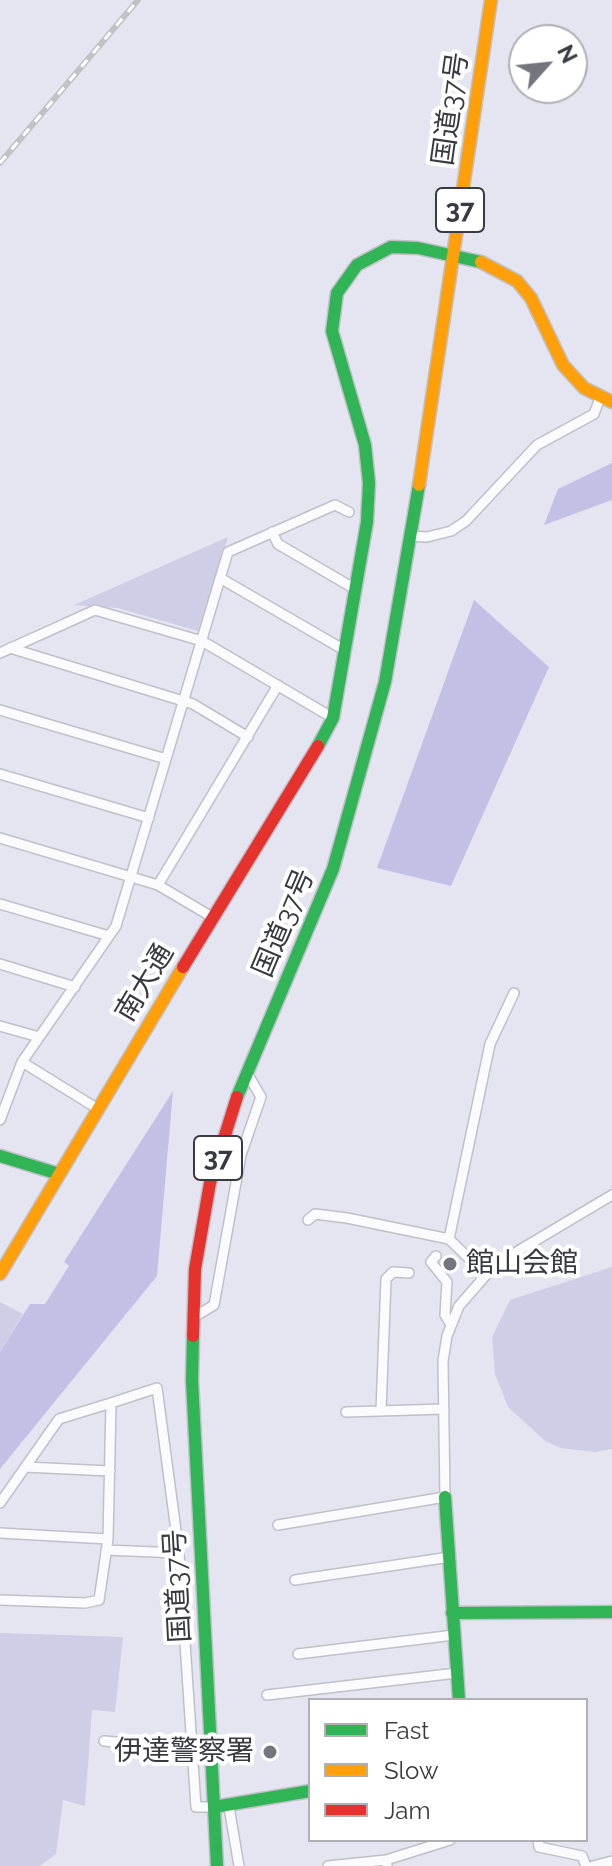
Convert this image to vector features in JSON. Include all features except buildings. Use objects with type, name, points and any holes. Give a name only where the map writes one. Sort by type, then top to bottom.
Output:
[{"type":"main road","name":"国道37号","points":[[217,1866],[191,1319],[195,1269],[210,1183],[247,1073],[333,869],[385,682],[430,420],[491,0]]},
{"type":"main road","name":"南大通","points":[[0,1274],[212,917],[299,782],[333,718],[346,651],[369,483],[365,445],[332,331],[337,293],[357,265],[374,253],[391,247],[453,253],[486,262],[517,281],[531,298],[563,365],[584,388],[606,400]]},
{"type":"main road","points":[[0,1156],[59,1174]]},
{"type":"main road","points":[[445,1497],[459,1698]]},
{"type":"main road","points":[[452,1613],[612,1612]]},
{"type":"main road","points":[[214,1807],[229,1807],[308,1791]]},
{"type":"street","points":[[410,536],[439,534],[466,521],[537,445],[594,414],[606,400]]},
{"type":"street","points":[[0,1120],[5,1090],[116,926],[228,552],[335,505],[349,512]]},
{"type":"street","points":[[272,532],[278,544],[355,589]]},
{"type":"street","points":[[220,578],[346,651]]},
{"type":"street","points":[[0,653],[95,610],[202,641],[333,718]]},
{"type":"street","points":[[10,648],[184,701],[248,737]]},
{"type":"street","points":[[158,885],[278,685]]},
{"type":"street","points":[[0,710],[166,759]]},
{"type":"street","points":[[0,774],[149,818]]},
{"type":"street","points":[[0,838],[158,885],[212,917]]},
{"type":"street","points":[[0,904],[109,936]]},
{"type":"street","points":[[0,964],[75,987]]},
{"type":"street","points":[[449,1239],[490,1044],[514,993]]},
{"type":"street","points":[[0,1026],[39,1037]]},
{"type":"street","points":[[22,1062],[98,1109]]},
{"type":"street","points":[[191,1319],[214,1305],[241,1155],[261,1097],[247,1073]]},
{"type":"street","points":[[278,1525],[445,1497],[443,1361],[459,1306],[486,1275],[513,1254],[612,1195]]},
{"type":"street","points":[[308,1220],[315,1214],[347,1218],[449,1239],[486,1275]]},
{"type":"street","points":[[436,1256],[431,1262],[447,1282],[445,1315],[451,1325]]},
{"type":"street","points":[[381,1411],[386,1279],[393,1272],[409,1273]]},
{"type":"street","points":[[0,1503],[59,1419],[157,1388],[179,1553],[196,1807],[214,1807]]},
{"type":"street","points":[[0,1600],[85,1603],[99,1600],[108,1539],[111,1403]]},
{"type":"street","points":[[346,1412],[444,1409]]},
{"type":"street","points":[[25,1467],[110,1471]]},
{"type":"street","points":[[0,1533],[108,1539]]},
{"type":"street","points":[[106,1550],[179,1553]]},
{"type":"street","points":[[295,1580],[450,1557]]},
{"type":"street","points":[[298,1654],[454,1635]]},
{"type":"street","points":[[267,1695],[457,1673]]},
{"type":"street","points":[[104,1741],[193,1749]]},
{"type":"street","points":[[229,1807],[239,1866]]},
{"type":"street","points":[[328,1866],[386,1863],[444,1842]]},
{"type":"street","points":[[538,1842],[539,1847],[582,1856],[586,1866]]},
{"type":"street","points":[[593,1866],[612,1861]]},
{"type":"shaded area","points":[[612,463],[612,500],[544,525],[558,489]]},
{"type":"shaded area","points":[[228,537],[198,631],[118,608],[74,605]]},
{"type":"shaded area","points":[[474,600],[549,667],[451,886],[377,868]]},
{"type":"shaded area","points":[[173,1091],[157,1276],[0,1469],[0,1352],[30,1304],[45,1304],[69,1266],[64,1262]]},
{"type":"shaded area","points":[[612,1267],[612,1449],[595,1452],[561,1448],[545,1441],[508,1407],[495,1374],[492,1337],[510,1300]]},
{"type":"shaded area","points":[[0,1302],[23,1314],[0,1352]]},
{"type":"shaded area","points":[[0,1633],[123,1637],[115,1712],[92,1710],[85,1806],[63,1800],[56,1854],[40,1866],[0,1866]]},
{"type":"railway","points":[[0,163],[138,0]]},
{"type":"traffic: fast","points":[[318,746],[333,718],[367,522],[369,483],[365,445],[332,331],[337,293],[357,265],[391,247],[418,248],[481,262]]},
{"type":"traffic: fast","points":[[237,1097],[333,869],[385,682],[419,485]]},
{"type":"traffic: fast","points":[[0,1156],[59,1174]]},
{"type":"traffic: fast","points":[[193,1336],[192,1380],[217,1866]]},
{"type":"traffic: fast","points":[[445,1497],[459,1698]]},
{"type":"traffic: fast","points":[[452,1613],[612,1612]]},
{"type":"traffic: fast","points":[[214,1807],[308,1791]]},
{"type":"traffic: slow","points":[[419,485],[491,0]]},
{"type":"traffic: slow","points":[[481,262],[517,281],[531,298],[563,365],[584,388],[612,402]]},
{"type":"traffic: slow","points":[[0,1274],[183,967]]},
{"type":"traffic: jam","points":[[183,967],[318,746]]},
{"type":"traffic: jam","points":[[193,1336],[195,1269],[210,1183],[237,1097]]},
{"type":"place","name":"館山会館","points":[[450,1264]]},
{"type":"place","name":"伊達警察署","points":[[270,1752]]}]
